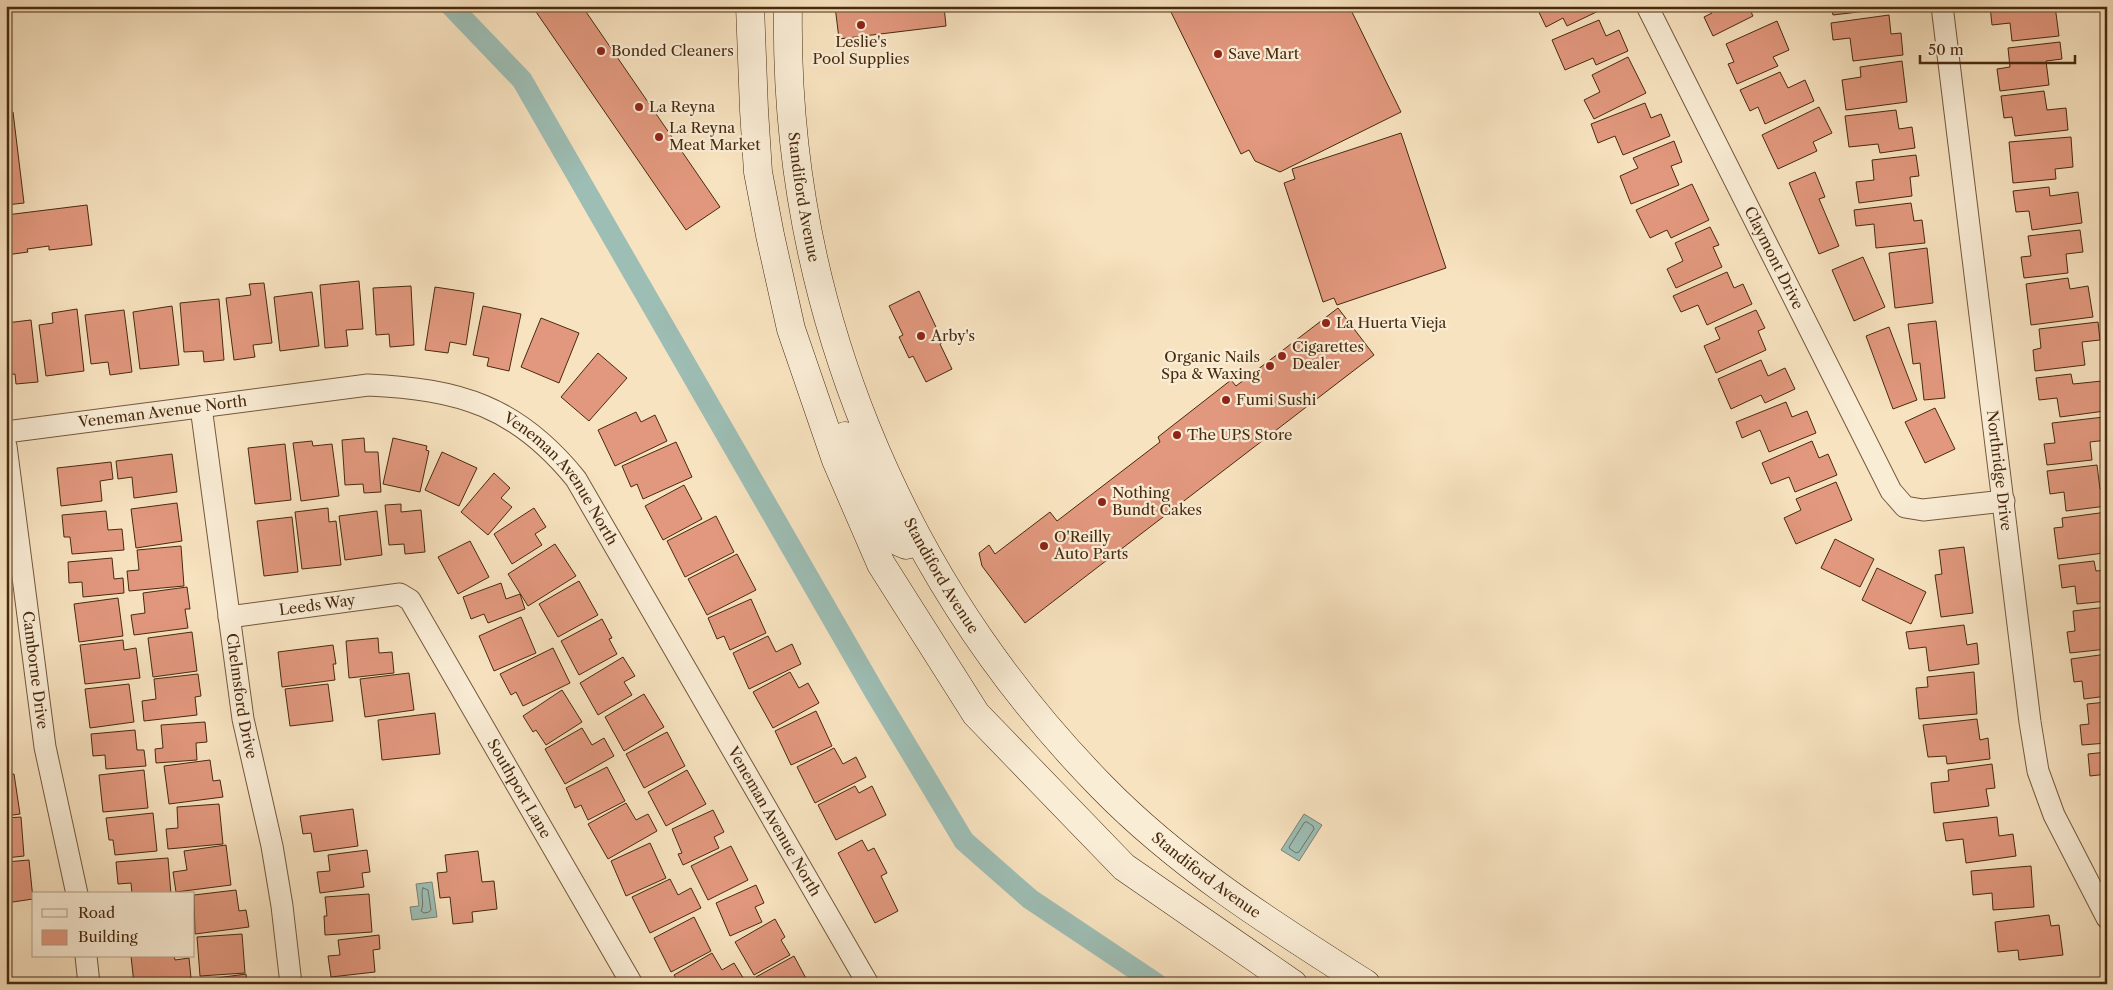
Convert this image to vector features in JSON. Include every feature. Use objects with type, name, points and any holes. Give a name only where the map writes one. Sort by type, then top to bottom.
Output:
[{"type":"main road","points":[[750,6],[758,172],[791,328],[836,460],[882,564],[976,714],[1124,867],[1293,984]]},
{"type":"main road","name":"Standiford Avenue","points":[[788,6],[790,96],[796,154],[809,236],[820,284],[842,362],[867,434],[898,500],[934,568],[996,663],[1056,736],[1103,788],[1174,851],[1243,905],[1366,984]]},
{"type":"main road","points":[[808,378],[827,398],[899,542],[906,545],[920,541]]},
{"type":"main road","points":[[1167,896],[1208,908],[1294,964],[1308,970],[1320,973],[1334,964]]},
{"type":"street","name":"Claymont Drive","points":[[1647,6],[1891,491],[1905,507],[1923,510],[2004,501]]},
{"type":"street","name":"Northridge Drive","points":[[1942,6],[2030,722],[2038,771],[2054,816],[2107,918]]},
{"type":"street","name":"Veneman Avenue North","points":[[6,432],[368,385],[404,387],[454,396],[478,403],[504,415],[532,433],[556,454],[576,479],[868,984]]},
{"type":"street","name":"Chelmsford Drive","points":[[201,407],[243,719],[272,846],[282,906],[291,984]]},
{"type":"street","name":"Camborne Drive","points":[[6,446],[46,746],[77,892]]},
{"type":"street","name":"Leeds Way","points":[[229,618],[400,594],[405,597]]},
{"type":"street","name":"Southport Lane","points":[[405,597],[410,600],[632,984]]},
{"type":"street","points":[[86,958],[90,984]]},
{"type":"water","points":[[1304,814],[1322,825],[1299,861],[1281,850]]},
{"type":"water","points":[[432,882],[437,917],[412,920],[410,907],[419,906],[416,884]]},
{"type":"building","points":[[532,6],[582,6],[720,207],[686,230]]},
{"type":"building","points":[[835,6],[944,6],[946,26],[839,39]]},
{"type":"building","points":[[1168,6],[1349,6],[1401,112],[1280,172],[1255,161],[1249,150],[1241,154]]},
{"type":"building","points":[[1536,6],[1607,7],[1567,26],[1563,18],[1546,27]]},
{"type":"building","points":[[1709,6],[1748,6],[1753,16],[1713,36],[1704,17],[1712,13]]},
{"type":"building","points":[[1831,6],[1874,6],[1875,10],[1833,15]]},
{"type":"building","points":[[1990,6],[2027,6],[2027,8],[2055,6],[2059,36],[2012,41],[2010,23],[1992,25]]},
{"type":"building","points":[[1889,15],[1891,34],[1901,33],[1903,55],[1853,61],[1850,38],[1833,40],[1831,23]]},
{"type":"building","points":[[1599,20],[1606,36],[1619,30],[1628,51],[1596,65],[1593,58],[1565,70],[1552,40]]},
{"type":"building","points":[[1777,21],[1789,50],[1773,57],[1778,66],[1737,84],[1728,64],[1734,62],[1726,44]]},
{"type":"building","points":[[2060,42],[2062,59],[2046,61],[2049,85],[2000,91],[1997,69],[2010,67],[2008,48]]},
{"type":"building","points":[[1628,57],[1646,93],[1594,119],[1584,100],[1600,92],[1592,75]]},
{"type":"building","points":[[1902,61],[1907,102],[1846,110],[1842,80],[1861,77],[1860,67]]},
{"type":"building","points":[[1780,72],[1788,88],[1805,80],[1814,101],[1765,124],[1758,107],[1750,111],[1740,90]]},
{"type":"building","points":[[2044,91],[2047,110],[2066,108],[2068,130],[2015,136],[2012,117],[2004,118],[2001,96]]},
{"type":"building","points":[[1645,103],[1651,118],[1661,114],[1670,136],[1623,155],[1615,136],[1598,143],[1591,124]]},
{"type":"building","points":[[1819,107],[1832,133],[1813,142],[1817,151],[1778,169],[1762,135]]},
{"type":"building","points":[[1896,110],[1899,129],[1912,127],[1915,148],[1880,153],[1878,144],[1849,147],[1845,116]]},
{"type":"building","points":[[13,112],[24,203],[6,205],[6,113]]},
{"type":"building","points":[[1401,133],[1446,268],[1337,305],[1334,298],[1323,302],[1284,183],[1295,179],[1292,169]]},
{"type":"building","points":[[2071,137],[2073,167],[2055,169],[2056,179],[2013,183],[2009,142]]},
{"type":"building","points":[[1674,141],[1682,162],[1671,166],[1679,185],[1631,204],[1620,176],[1638,168],[1633,158]]},
{"type":"building","points":[[1916,155],[1919,176],[1910,177],[1912,196],[1859,203],[1856,182],[1874,180],[1872,160]]},
{"type":"building","points":[[1815,172],[1825,197],[1819,199],[1839,246],[1819,254],[1789,183]]},
{"type":"building","points":[[1692,184],[1709,220],[1671,238],[1667,230],[1650,238],[1636,210]]},
{"type":"building","points":[[2049,187],[2050,196],[2078,192],[2082,223],[2032,230],[2029,211],[2016,212],[2013,191]]},
{"type":"building","points":[[1911,203],[1914,221],[1922,220],[1925,243],[1876,248],[1874,224],[1856,226],[1854,210]]},
{"type":"building","points":[[87,205],[92,245],[49,250],[49,246],[27,249],[28,252],[6,255],[6,215]]},
{"type":"building","points":[[1710,227],[1719,245],[1713,247],[1722,267],[1676,288],[1667,269],[1683,261],[1675,243]]},
{"type":"building","points":[[2080,230],[2083,252],[2066,254],[2068,273],[2024,278],[2021,257],[2031,256],[2028,236]]},
{"type":"building","points":[[1927,248],[1933,303],[1895,308],[1889,253]]},
{"type":"building","points":[[1863,257],[1885,307],[1854,321],[1832,270]]},
{"type":"building","points":[[1727,272],[1734,288],[1743,284],[1752,304],[1707,325],[1698,305],[1681,312],[1673,296]]},
{"type":"building","points":[[2068,278],[2070,289],[2088,286],[2093,317],[2031,325],[2026,284]]},
{"type":"building","points":[[359,281],[363,329],[346,330],[348,346],[325,348],[320,285]]},
{"type":"building","points":[[264,283],[272,343],[253,345],[255,357],[234,360],[226,298],[251,295],[249,284]]},
{"type":"building","points":[[411,286],[414,345],[390,347],[389,334],[376,335],[373,288]]},
{"type":"building","points":[[435,287],[474,293],[466,345],[450,342],[448,353],[425,350]]},
{"type":"building","name":"Arby's","points":[[919,291],[943,342],[940,344],[952,369],[926,382],[913,356],[909,358],[899,337],[903,335],[889,306]]},
{"type":"building","points":[[312,292],[319,346],[280,351],[274,297]]},
{"type":"building","points":[[219,299],[224,360],[204,362],[203,351],[184,352],[180,303]]},
{"type":"building","points":[[172,306],[179,365],[140,369],[133,312]]},
{"type":"building","points":[[483,306],[521,314],[509,371],[487,366],[489,358],[473,355]]},
{"type":"building","points":[[1338,308],[1374,355],[1025,623],[982,566],[979,553],[989,545],[995,554],[1050,512],[1057,521],[1160,442],[1158,437],[1231,380],[1236,386]]},
{"type":"building","points":[[77,309],[84,371],[46,376],[39,325],[53,323],[52,313]]},
{"type":"building","points":[[124,310],[132,372],[110,375],[108,362],[91,364],[85,315]]},
{"type":"building","points":[[1756,310],[1765,328],[1758,331],[1766,350],[1716,373],[1704,346],[1720,339],[1715,328]]},
{"type":"building","points":[[541,318],[579,333],[559,383],[521,367]]},
{"type":"building","points":[[31,320],[38,382],[16,384],[15,374],[6,375],[6,323]]},
{"type":"building","points":[[1936,321],[1945,398],[1924,400],[1920,363],[1913,364],[1908,324]]},
{"type":"building","points":[[2098,322],[2100,340],[2082,342],[2085,365],[2035,371],[2033,350],[2041,348],[2039,329]]},
{"type":"building","points":[[1889,327],[1917,400],[1893,409],[1866,336]]},
{"type":"building","points":[[598,353],[627,378],[589,421],[561,397]]},
{"type":"building","points":[[1761,360],[1768,376],[1785,368],[1795,389],[1765,403],[1761,395],[1731,409],[1718,379]]},
{"type":"building","points":[[2071,374],[2073,384],[2102,381],[2105,411],[2060,417],[2057,398],[2039,400],[2036,378]]},
{"type":"building","points":[[1786,402],[1792,417],[1807,411],[1816,433],[1769,452],[1760,430],[1742,438],[1736,422]]},
{"type":"building","points":[[1935,408],[1955,449],[1925,463],[1905,422]]},
{"type":"building","points":[[636,412],[641,422],[655,415],[667,441],[615,466],[598,430]]},
{"type":"building","points":[[2104,417],[2107,440],[2090,442],[2092,460],[2047,465],[2044,444],[2055,443],[2052,423]]},
{"type":"building","points":[[364,438],[365,452],[378,452],[381,492],[364,493],[363,484],[345,485],[342,440]]},
{"type":"building","points":[[393,438],[427,446],[426,450],[429,451],[420,492],[383,484]]},
{"type":"building","points":[[312,441],[313,446],[332,444],[339,496],[301,501],[293,443]]},
{"type":"building","points":[[1812,441],[1819,458],[1828,454],[1837,475],[1795,492],[1789,477],[1771,484],[1762,463]]},
{"type":"building","points":[[676,442],[692,477],[643,499],[637,484],[631,487],[622,466]]},
{"type":"building","points":[[285,444],[291,500],[255,504],[248,448]]},
{"type":"building","points":[[442,452],[477,468],[459,506],[425,490]]},
{"type":"building","points":[[172,454],[177,492],[134,498],[132,477],[118,479],[116,461]]},
{"type":"building","points":[[111,462],[113,479],[100,481],[102,501],[61,506],[57,468]]},
{"type":"building","points":[[2097,465],[2100,489],[2107,488],[2107,506],[2066,511],[2064,492],[2050,494],[2047,471]]},
{"type":"building","points":[[494,473],[510,488],[501,498],[512,507],[488,535],[461,512]]},
{"type":"building","points":[[1836,482],[1852,520],[1796,544],[1784,518],[1801,510],[1796,499]]},
{"type":"building","points":[[684,485],[702,519],[663,540],[645,506]]},
{"type":"building","points":[[177,503],[182,541],[136,548],[131,509]]},
{"type":"building","points":[[401,504],[401,512],[421,510],[425,552],[405,554],[404,544],[389,545],[385,505]]},
{"type":"building","points":[[328,508],[329,522],[336,521],[341,565],[302,569],[295,512]]},
{"type":"building","points":[[534,508],[546,527],[535,534],[542,545],[512,564],[494,534]]},
{"type":"building","points":[[106,511],[108,530],[122,529],[124,550],[72,554],[70,537],[64,537],[62,515]]},
{"type":"building","points":[[377,511],[382,555],[345,560],[339,516]]},
{"type":"building","points":[[2107,512],[2107,543],[2103,544],[2104,553],[2058,559],[2054,528],[2063,527],[2062,518]]},
{"type":"building","points":[[716,516],[734,552],[685,577],[667,541]]},
{"type":"building","points":[[292,517],[298,572],[264,576],[257,521]]},
{"type":"building","points":[[1835,539],[1874,559],[1860,587],[1821,568]]},
{"type":"building","points":[[470,541],[489,577],[458,594],[438,557]]},
{"type":"building","points":[[555,544],[576,576],[528,606],[508,574]]},
{"type":"building","points":[[181,546],[184,586],[129,591],[127,571],[139,570],[137,550]]},
{"type":"building","points":[[1964,547],[1973,613],[1941,617],[1935,575],[1942,574],[1939,550]]},
{"type":"building","points":[[737,554],[756,590],[707,615],[688,579]]},
{"type":"building","points":[[112,558],[114,579],[123,578],[124,593],[83,597],[82,582],[69,583],[68,562]]},
{"type":"building","points":[[2094,561],[2096,571],[2107,570],[2107,601],[2077,604],[2075,586],[2062,588],[2059,565]]},
{"type":"building","points":[[1877,568],[1926,592],[1911,624],[1862,600]]},
{"type":"building","points":[[579,581],[598,615],[558,637],[539,604]]},
{"type":"building","points":[[501,583],[506,599],[520,594],[525,609],[488,623],[484,614],[471,619],[463,597]]},
{"type":"building","points":[[187,587],[190,609],[185,609],[188,628],[134,635],[131,615],[145,613],[143,593]]},
{"type":"building","points":[[118,598],[123,636],[79,642],[74,604]]},
{"type":"building","points":[[751,599],[766,633],[730,650],[724,636],[717,639],[708,618]]},
{"type":"building","points":[[2107,607],[2107,649],[2070,653],[2067,632],[2075,631],[2073,611]]},
{"type":"building","points":[[521,617],[536,653],[494,671],[479,636]]},
{"type":"building","points":[[602,619],[612,638],[609,639],[617,654],[579,675],[561,641]]},
{"type":"building","points":[[1964,625],[1967,645],[1977,643],[1979,664],[1929,671],[1926,647],[1909,649],[1906,632]]},
{"type":"building","points":[[192,632],[197,671],[153,677],[148,638]]},
{"type":"building","points":[[768,636],[776,652],[792,644],[801,664],[749,689],[733,653]]},
{"type":"building","points":[[378,638],[379,653],[392,652],[394,673],[349,678],[346,641]]},
{"type":"building","points":[[123,640],[124,650],[136,648],[140,678],[85,684],[80,645]]},
{"type":"building","points":[[333,645],[336,664],[333,664],[335,680],[282,687],[278,652]]},
{"type":"building","points":[[553,648],[570,683],[523,706],[516,692],[511,695],[500,674]]},
{"type":"building","points":[[2107,654],[2107,696],[2084,699],[2082,681],[2074,682],[2071,659]]},
{"type":"building","points":[[623,657],[635,676],[624,682],[632,695],[598,715],[580,683]]},
{"type":"building","points":[[790,672],[799,688],[808,683],[819,703],[773,728],[753,692]]},
{"type":"building","points":[[1974,672],[1977,714],[1919,719],[1916,688],[1928,687],[1927,677]]},
{"type":"building","points":[[409,673],[414,710],[365,717],[360,679]]},
{"type":"building","points":[[198,674],[201,696],[195,697],[197,715],[144,721],[142,701],[156,699],[154,679]]},
{"type":"building","points":[[129,684],[134,722],[90,728],[85,689]]},
{"type":"building","points":[[328,684],[333,721],[290,726],[285,689]]},
{"type":"building","points":[[562,690],[582,722],[546,745],[536,730],[533,732],[523,716]]},
{"type":"building","points":[[644,694],[664,727],[624,751],[605,717]]},
{"type":"building","points":[[2107,702],[2107,743],[2082,745],[2080,725],[2089,724],[2087,704]]},
{"type":"building","points":[[816,711],[832,746],[791,765],[775,731]]},
{"type":"building","points":[[435,713],[440,754],[382,760],[378,720]]},
{"type":"building","points":[[1977,719],[1980,740],[1988,738],[1990,759],[1947,764],[1946,756],[1928,757],[1923,725]]},
{"type":"building","points":[[205,722],[207,742],[196,743],[197,760],[156,763],[155,749],[163,748],[161,725]]},
{"type":"building","points":[[582,728],[592,745],[604,738],[614,756],[565,784],[545,749]]},
{"type":"building","points":[[135,730],[137,750],[144,750],[146,766],[106,769],[105,755],[93,756],[91,734]]},
{"type":"building","points":[[667,732],[685,766],[644,788],[626,754]]},
{"type":"building","points":[[834,748],[843,764],[856,757],[866,777],[815,803],[797,767]]},
{"type":"building","points":[[6,751],[8,751],[11,771],[6,772]]},
{"type":"building","points":[[2107,752],[2107,774],[2090,776],[2088,754]]},
{"type":"building","points":[[210,760],[213,781],[220,780],[223,797],[169,804],[164,766]]},
{"type":"building","points":[[1992,764],[1995,788],[1986,789],[1989,806],[1934,813],[1931,783],[1949,781],[1948,770]]},
{"type":"building","points":[[607,767],[625,801],[588,820],[581,805],[575,808],[566,788]]},
{"type":"building","points":[[144,770],[148,808],[103,812],[99,775]]},
{"type":"building","points":[[687,770],[706,804],[666,826],[648,792]]},
{"type":"building","points":[[14,774],[20,814],[6,816],[6,775]]},
{"type":"building","points":[[855,786],[859,793],[872,786],[886,815],[836,840],[818,805]]},
{"type":"building","points":[[626,803],[636,820],[648,814],[657,831],[608,859],[588,824]]},
{"type":"building","points":[[219,804],[223,844],[168,849],[166,829],[178,828],[177,807]]},
{"type":"building","points":[[353,809],[358,846],[314,852],[311,833],[303,834],[300,816]]},
{"type":"building","points":[[713,810],[724,832],[714,837],[719,848],[683,865],[678,854],[682,853],[672,829]]},
{"type":"building","points":[[153,813],[157,851],[115,855],[113,840],[109,840],[106,818]]},
{"type":"building","points":[[21,817],[24,856],[6,858],[6,818]]},
{"type":"building","points":[[1997,817],[1999,836],[2013,834],[2016,856],[1966,863],[1963,839],[1946,841],[1943,823]]},
{"type":"building","points":[[862,840],[868,851],[874,848],[887,873],[881,876],[898,911],[875,923],[838,853]]},
{"type":"building","points":[[650,843],[666,878],[626,896],[611,861]]},
{"type":"building","points":[[226,845],[231,885],[176,892],[173,872],[187,870],[184,851]]},
{"type":"building","points":[[731,846],[748,880],[708,900],[691,866]]},
{"type":"building","points":[[367,850],[370,872],[362,873],[364,887],[320,893],[317,872],[330,871],[328,855]]},
{"type":"building","points":[[478,851],[482,882],[494,881],[497,909],[472,912],[473,922],[453,924],[450,897],[440,898],[437,873],[447,872],[445,855]]},
{"type":"building","points":[[168,858],[171,892],[132,892],[131,883],[118,884],[116,862]]},
{"type":"building","points":[[29,860],[32,899],[6,903],[6,862]]},
{"type":"building","points":[[2031,866],[2034,907],[1993,910],[1992,893],[1973,895],[1971,871]]},
{"type":"building","points":[[670,879],[678,895],[691,888],[701,908],[650,933],[632,897]]},
{"type":"building","points":[[756,885],[764,903],[755,907],[762,922],[730,936],[716,903]]},
{"type":"building","points":[[236,890],[239,911],[246,910],[249,927],[195,934],[195,895]]},
{"type":"building","points":[[369,894],[372,932],[325,935],[324,916],[327,916],[325,897]]},
{"type":"building","points":[[2049,915],[2051,926],[2059,925],[2063,955],[2019,960],[2018,950],[1998,952],[1995,922]]},
{"type":"building","points":[[694,917],[711,951],[671,972],[654,938]]},
{"type":"building","points":[[775,919],[785,937],[781,940],[790,955],[754,975],[735,942]]},
{"type":"building","points":[[242,934],[245,973],[200,976],[197,937]]},
{"type":"building","points":[[379,935],[380,949],[373,950],[375,972],[331,977],[328,956],[340,955],[338,940]]},
{"type":"building","points":[[712,953],[722,970],[734,963],[745,981],[740,984],[679,984],[674,975]]},
{"type":"building","points":[[794,956],[809,984],[760,984],[756,977]]},
{"type":"building","points":[[131,958],[174,958],[175,960],[189,958],[191,978],[134,984]]},
{"type":"building","points":[[246,974],[247,984],[203,984],[202,980]]},
{"type":"building","points":[[376,978],[377,984],[332,984],[332,983]]},
{"type":"waterway","points":[[451,6],[522,80],[874,691],[964,841],[1030,899],[1157,984]]},
{"type":"place","name":"Leslie's Pool Supplies","points":[[861,25]]},
{"type":"place","name":"Bonded Cleaners","points":[[601,51]]},
{"type":"place","name":"Save Mart","points":[[1218,54]]},
{"type":"place","name":"La Reyna","points":[[639,107]]},
{"type":"place","name":"La Reyna Meat Market","points":[[659,137]]},
{"type":"place","name":"La Huerta Vieja","points":[[1326,323]]},
{"type":"place","name":"Arby's","points":[[921,336]]},
{"type":"place","name":"Cigarettes Dealer","points":[[1282,356]]},
{"type":"place","name":"Organic Nails Spa & Waxing","points":[[1270,366]]},
{"type":"place","name":"Fumi Sushi","points":[[1226,400]]},
{"type":"place","name":"The UPS Store","points":[[1177,435]]},
{"type":"place","name":"Nothing Bundt Cakes","points":[[1102,502]]},
{"type":"place","name":"O'Reilly Auto Parts","points":[[1044,546]]}]
